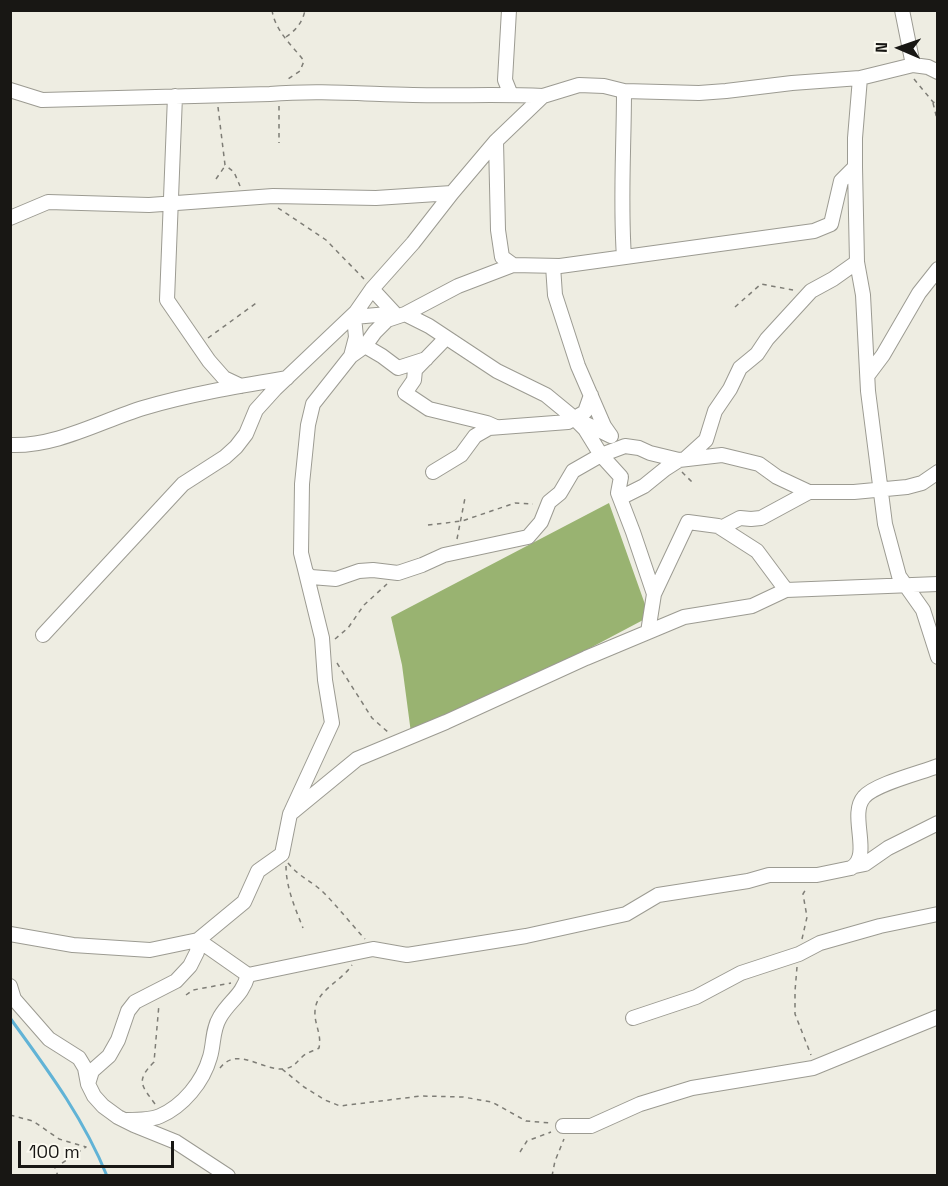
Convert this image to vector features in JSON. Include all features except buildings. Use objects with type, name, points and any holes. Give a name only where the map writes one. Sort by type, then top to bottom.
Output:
[{"type":"street","points":[[492,94],[501,89],[505,80],[510,10]]},
{"type":"street","points":[[902,10],[909,66]]},
{"type":"street","points":[[10,90],[42,100],[308,91],[543,96],[579,86],[604,86],[624,91],[699,93],[792,82],[860,78],[909,66],[934,68]]},
{"type":"street","points":[[860,78],[855,138],[857,262],[863,295],[867,375],[885,524],[899,576],[923,610],[938,657]]},
{"type":"street","points":[[505,80],[511,95]]},
{"type":"street","points":[[624,91],[622,209],[624,257]]},
{"type":"street","points":[[175,96],[167,300],[224,378],[242,386]]},
{"type":"street","points":[[43,635],[183,484],[225,458],[236,447],[246,434],[256,410],[355,315],[372,289],[413,243],[496,141],[543,96]]},
{"type":"street","points":[[496,141],[498,230],[502,257],[513,265]]},
{"type":"street","points":[[10,934],[73,945],[150,950],[198,940],[244,902],[258,871],[282,855],[291,814],[332,723],[325,680],[323,648],[301,553],[302,484],[308,425],[314,404],[351,356],[365,346],[387,320],[458,286],[513,265],[552,266],[814,231],[831,224],[841,181],[855,167]]},
{"type":"street","points":[[10,218],[48,202],[149,205],[273,196],[376,198],[452,193]]},
{"type":"street","points":[[682,460],[706,440],[715,411],[730,389],[740,368],[757,354],[767,339],[811,291],[857,262]]},
{"type":"street","points":[[552,266],[555,295],[578,366],[604,426],[611,436]]},
{"type":"street","points":[[867,375],[883,355],[920,293],[938,270]]},
{"type":"street","points":[[372,289],[375,332]]},
{"type":"street","points":[[372,289],[401,315]]},
{"type":"street","points":[[355,315],[401,315],[429,326],[497,371],[546,395],[574,418],[585,429],[601,455],[621,477],[618,492],[654,594]]},
{"type":"street","points":[[351,356],[356,337],[355,315]]},
{"type":"street","points":[[446,338],[416,370],[414,380],[405,393],[429,409],[496,427]]},
{"type":"street","points":[[365,346],[398,368],[426,359]]},
{"type":"street","points":[[10,445],[50,440],[143,408],[287,378]]},
{"type":"street","points":[[434,472],[461,454],[475,436],[489,428],[568,422],[585,412],[591,396]]},
{"type":"street","points":[[591,396],[593,441]]},
{"type":"street","points":[[574,418],[611,436],[625,446],[682,460]]},
{"type":"street","points":[[306,573],[319,579],[336,579],[359,571],[398,573],[422,566],[444,555],[528,537],[541,522],[549,502],[560,493],[573,471],[601,455],[625,446]]},
{"type":"street","points":[[620,498],[644,486],[673,463],[722,455],[759,464],[777,477],[809,492],[854,492],[907,487],[922,483],[938,472]]},
{"type":"street","points":[[721,528],[740,518],[761,518],[809,492]]},
{"type":"street","points":[[648,632],[654,594],[688,522],[721,528],[757,551],[786,590]]},
{"type":"street","points":[[291,814],[357,759],[684,616],[752,606],[786,590],[938,584]]},
{"type":"street","points":[[855,867],[861,850],[858,811],[865,796],[888,784],[938,766]]},
{"type":"street","points":[[198,940],[248,975],[367,950],[407,955],[526,936],[626,914],[658,895],[737,883],[769,875],[817,875],[844,871],[865,864],[888,848],[938,824]]},
{"type":"street","points":[[633,1018],[696,997],[741,973],[799,954],[820,943],[938,914]]},
{"type":"street","points":[[88,1084],[92,1071],[109,1056],[118,1040],[128,1011],[135,1002],[176,981],[183,974],[197,952],[198,940]]},
{"type":"street","points":[[125,1120],[161,1116],[179,1104],[200,1081],[210,1057],[214,1032],[220,1016],[244,987],[248,975]]},
{"type":"street","points":[[10,986],[14,999],[49,1039],[79,1058],[85,1068],[88,1084],[94,1096],[104,1106],[125,1120],[176,1142],[228,1176]]},
{"type":"street","points":[[568,1126],[591,1126],[640,1104],[692,1088],[813,1068],[938,1017]]},
{"type":"path","points":[[272,10],[274,21],[304,61],[300,71],[278,86],[279,143]]},
{"type":"path","points":[[285,38],[293,33],[303,20],[305,10]]},
{"type":"path","points":[[909,66],[933,102],[938,123]]},
{"type":"path","points":[[216,179],[225,165],[219,126],[218,95]]},
{"type":"path","points":[[933,102],[938,104]]},
{"type":"path","points":[[938,162],[938,179]]},
{"type":"path","points":[[225,165],[234,172],[243,198]]},
{"type":"path","points":[[273,196],[278,208],[326,240],[372,289]]},
{"type":"path","points":[[735,308],[760,284],[794,290]]},
{"type":"path","points":[[198,345],[259,301]]},
{"type":"path","points":[[444,555],[456,544],[465,498]]},
{"type":"path","points":[[428,525],[459,521],[515,503],[527,505],[549,502]]},
{"type":"path","points":[[398,573],[364,605],[348,628],[323,648],[335,660],[372,718],[399,742]]},
{"type":"path","points":[[282,1069],[295,1065],[303,1055],[320,1048],[321,1039],[315,1012],[319,996],[347,974],[367,950],[326,895],[311,882],[298,875],[285,859],[293,904],[303,928]]},
{"type":"path","points":[[813,1068],[811,1051],[795,1014],[795,991],[799,954],[807,917],[802,894],[817,875]]},
{"type":"path","points":[[186,995],[193,990],[223,985],[248,975]]},
{"type":"path","points":[[160,998],[154,1062],[142,1079],[142,1087],[161,1116]]},
{"type":"path","points":[[218,1070],[223,1064],[240,1057],[282,1069],[304,1087],[340,1106],[420,1096],[463,1097],[492,1102],[526,1121],[568,1126]]},
{"type":"path","points":[[10,1115],[33,1121],[59,1139],[86,1147],[56,1168],[58,1176]]},
{"type":"path","points":[[520,1152],[528,1141],[568,1126]]},
{"type":"path","points":[[552,1176],[568,1126]]},
{"type":"green space","points":[[609,503],[647,610],[645,619],[558,665],[411,733],[402,665],[391,617]]},
{"type":"waterway","points":[[10,1018],[76,1114],[107,1176]]}]
